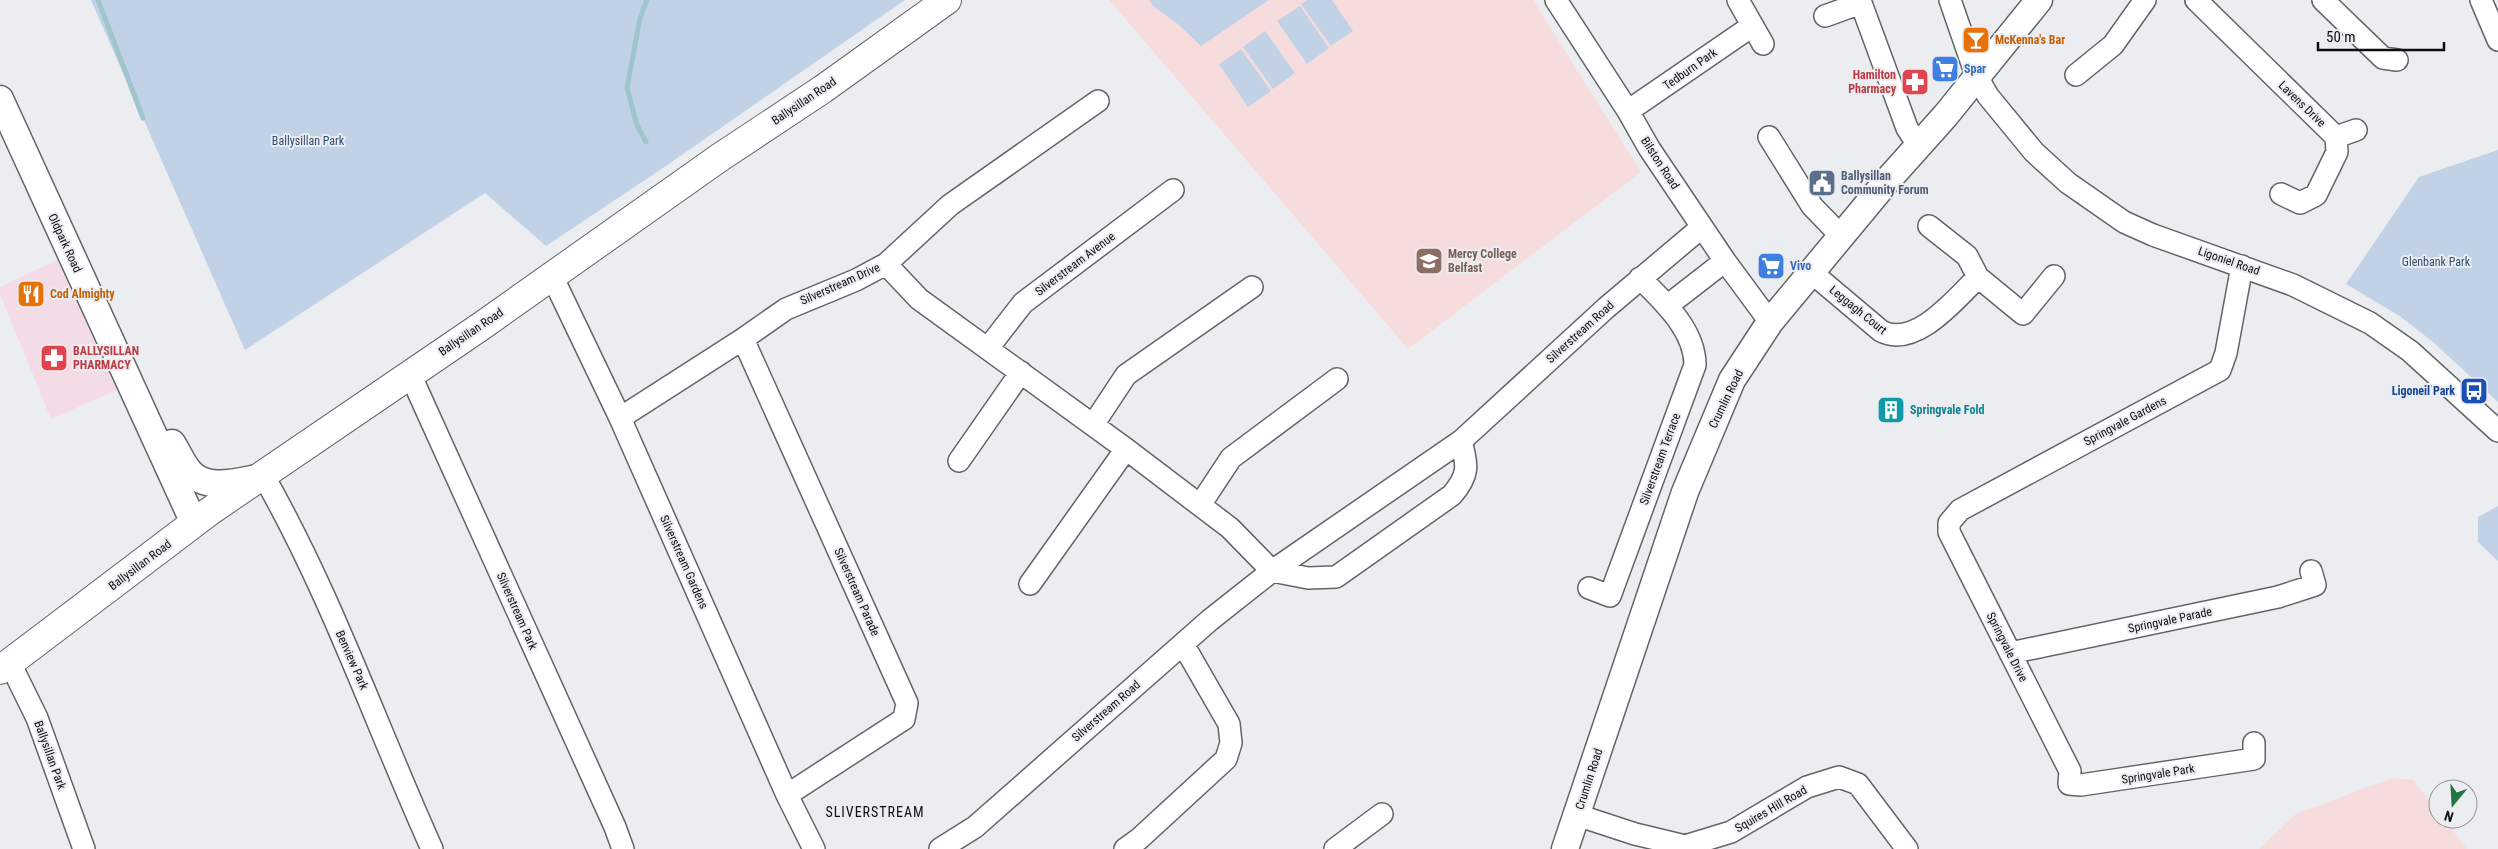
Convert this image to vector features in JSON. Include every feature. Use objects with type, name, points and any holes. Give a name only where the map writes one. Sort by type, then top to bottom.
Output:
[{"type":"highway","name":"Ballysillan Road","points":[[5,667],[194,523],[552,276],[719,158],[823,89],[947,0]]},
{"type":"main road","name":"Crumlin Road","points":[[1565,849],[1685,492],[1732,380],[1770,322],[1919,147],[2039,0]]},
{"type":"main road","name":"Oldpark Road","points":[[0,101],[194,523]]},
{"type":"main road","points":[[147,419],[166,433],[189,472],[197,477],[222,485],[260,477]]},
{"type":"street","name":"Bilston Road","points":[[1556,0],[1628,111],[1649,148],[1702,227],[1770,322]]},
{"type":"street","name":"Tedburn Park","points":[[1628,111],[1757,35],[1738,0]]},
{"type":"street","name":"Ligoniel Road","points":[[1950,0],[1976,76],[1995,107],[2034,152],[2068,183],[2124,222],[2153,235],[2242,266],[2318,296],[2370,323],[2410,351],[2498,431]]},
{"type":"street","points":[[2076,75],[2112,45],[2145,0]]},
{"type":"street","name":"Lavens Drive","points":[[2196,0],[2336,137],[2337,152],[2316,195],[2300,203],[2281,194]]},
{"type":"street","points":[[2323,0],[2383,58],[2397,60]]},
{"type":"street","points":[[2481,0],[2498,40]]},
{"type":"street","points":[[1825,16],[1861,3],[1907,128],[1919,147]]},
{"type":"street","name":"Silverstream Drive","points":[[620,418],[786,309],[856,280],[886,264],[950,205],[1098,101]]},
{"type":"street","points":[[2336,137],[2356,130]]},
{"type":"street","points":[[1769,137],[1812,206],[1842,237]]},
{"type":"street","name":"Silverstream Avenue","points":[[988,348],[1022,303],[1173,190]]},
{"type":"street","points":[[1929,226],[1966,256],[1978,277],[2024,314],[2054,276]]},
{"type":"street","name":"Silverstream Road","points":[[940,849],[975,827],[1183,644],[1272,571],[1461,441],[1640,278],[1702,227]]},
{"type":"street","points":[[1667,306],[1725,260]]},
{"type":"street","points":[[886,264],[919,299],[1126,448],[1230,528],[1272,571],[1308,578],[1336,577],[1452,495],[1462,483],[1467,465],[1461,441]]},
{"type":"street","name":"Springvale Gardens","points":[[1949,532],[1949,523],[1960,510],[2220,370],[2226,353],[2237,282],[2242,266]]},
{"type":"street","name":"Leggagh Court","points":[[1811,272],[1881,331],[1890,336],[1905,335],[1937,318],[1978,277]]},
{"type":"street","name":"Silverstream Gardens","points":[[552,276],[620,418],[787,795],[814,849]]},
{"type":"street","name":"Silverstream Terrace","points":[[1588,588],[1610,596],[1695,365],[1695,355],[1692,346],[1674,313],[1640,278]]},
{"type":"street","points":[[1093,425],[1126,375],[1252,287]]},
{"type":"street","name":"Silverstream Parade","points":[[743,339],[907,703],[904,719],[787,795]]},
{"type":"street","points":[[959,461],[1021,372]]},
{"type":"street","name":"Silverstream Park","points":[[410,374],[615,827],[623,849]]},
{"type":"street","points":[[1200,505],[1231,458],[1337,379]]},
{"type":"street","points":[[1030,584],[1126,448]]},
{"type":"street","name":"Benview Park","points":[[260,477],[289,519],[369,699],[432,849]]},
{"type":"street","name":"Springvale Drive","points":[[1949,532],[2065,762]]},
{"type":"street","name":"Springvale Parade","points":[[2010,654],[2278,597],[2315,586],[2312,571]]},
{"type":"street","points":[[1137,846],[1226,759],[1231,743],[1229,724],[1183,644]]},
{"type":"street","name":"Ballysillan Park","points":[[5,667],[37,718],[83,848]]},
{"type":"street","name":"Springvale Park","points":[[2065,762],[2070,771],[2069,784],[2081,785],[2254,759],[2254,742]]},
{"type":"street","name":"Squires Hill Road","points":[[1578,814],[1635,834],[1685,846],[1731,832],[1806,788],[1839,777],[1858,784],[1907,849]]},
{"type":"street","points":[[1336,849],[1382,814]]},
{"type":"shaded area","name":"Mercy College Belfast","points":[[1109,0],[1533,0],[1641,172],[1408,349]]},
{"type":"shaded area","points":[[57,260],[117,390],[51,419],[0,294],[0,287]]},
{"type":"shaded area","points":[[2392,778],[2413,780],[2428,799],[2428,829],[2452,829],[2467,849],[2259,849],[2296,814]]},
{"type":"green space","name":"Ballysillan Park","points":[[91,0],[905,0],[663,168],[546,246],[485,193],[245,350]]},
{"type":"green space","points":[[1149,0],[1269,0],[1201,46],[1179,25],[1153,6]]},
{"type":"green space","points":[[1307,0],[1332,0],[1353,31],[1331,46],[1301,4]]},
{"type":"green space","points":[[1300,6],[1329,48],[1307,64],[1277,21]]},
{"type":"green space","points":[[1265,31],[1295,73],[1273,89],[1243,47]]},
{"type":"green space","points":[[1241,49],[1271,91],[1248,107],[1219,64]]},
{"type":"green space","name":"Glenbank Park","points":[[2498,150],[2498,402],[2433,342],[2401,317],[2346,284],[2419,177]]},
{"type":"green space","points":[[2498,506],[2498,561],[2478,542],[2478,517]]},
{"type":"waterway","points":[[98,0],[143,118]]},
{"type":"waterway","points":[[646,142],[637,125],[627,88],[640,18],[647,0]]},
{"type":"place","name":"McKenna's Bar","points":[[1976,40]]},
{"type":"place","name":"Spar","points":[[1945,69]]},
{"type":"place","name":"Hamilton Pharmacy","points":[[1915,82]]},
{"type":"place","name":"Ballysillan Community Forum","points":[[1822,183]]},
{"type":"place","name":"Mercy College Belfast","points":[[1429,261]]},
{"type":"place","name":"Vivo","points":[[1771,266]]},
{"type":"place","name":"Cod Almighty","points":[[31,294]]},
{"type":"place","name":"BALLYSILLAN PHARMACY","points":[[54,358]]},
{"type":"place","name":"Ligoneil Park","points":[[2474,391]]},
{"type":"place","name":"Springvale Fold","points":[[1891,410]]},
{"type":"district","name":"SLIVERSTREAM","points":[[875,812]]}]
